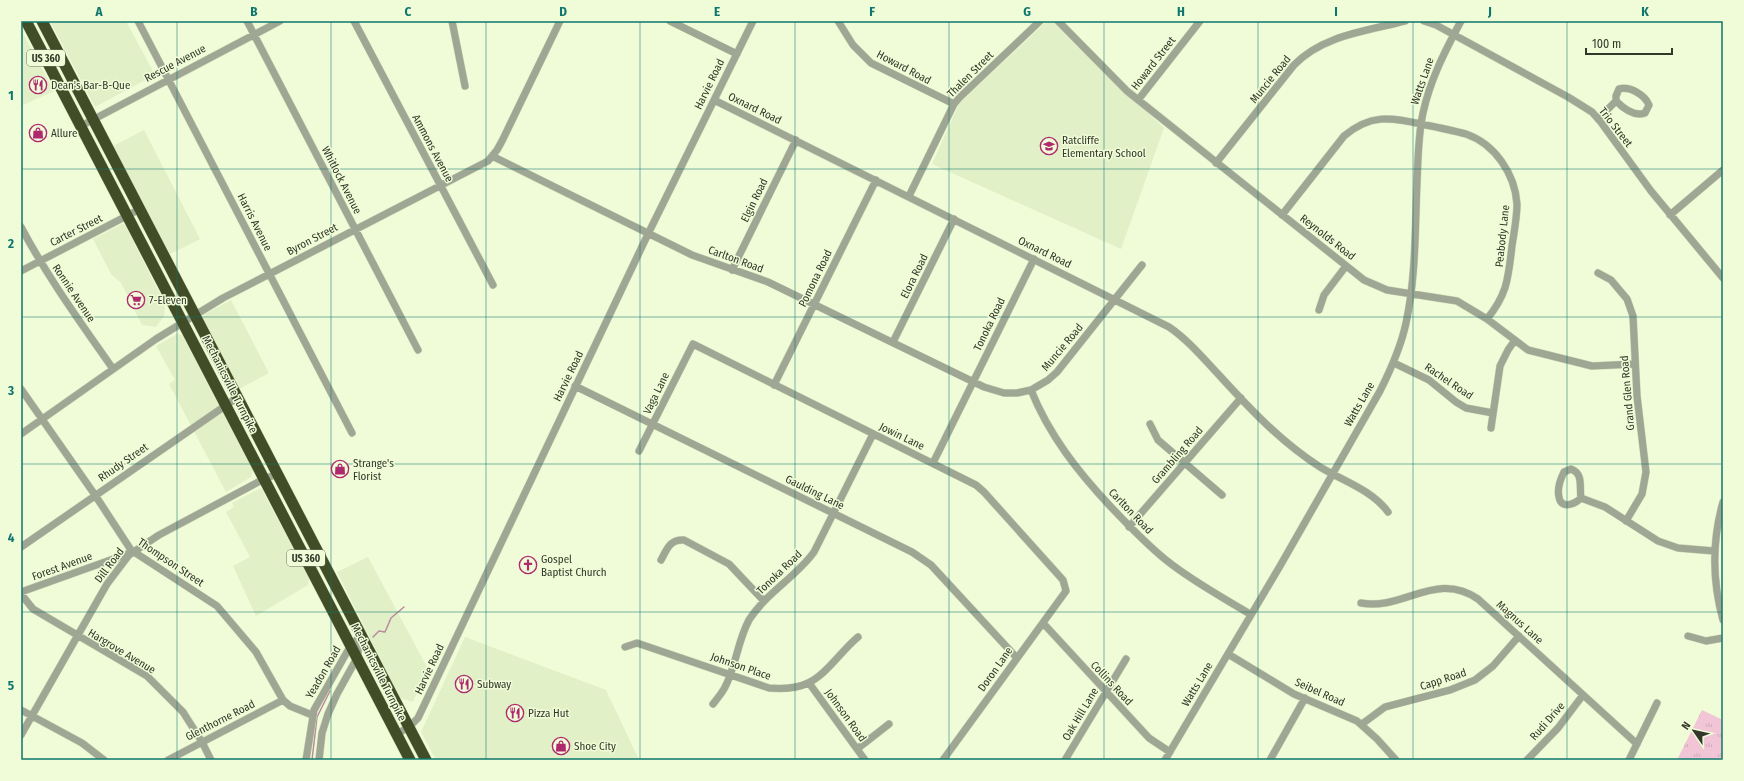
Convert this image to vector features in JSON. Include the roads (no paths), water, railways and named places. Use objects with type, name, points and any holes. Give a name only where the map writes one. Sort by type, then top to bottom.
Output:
[{"type":"highway","name":"Mechanicsville Turnpike","points":[[26,21],[410,760]]},
{"type":"highway","name":"Mechanicsville Turnpike","points":[[42,21],[426,760]]},
{"type":"street","name":"Harris Avenue","points":[[138,21],[352,433]]},
{"type":"street","name":"Whitlock Avenue","points":[[247,21],[418,350]]},
{"type":"street","name":"Rescue Avenue","points":[[81,126],[280,21]]},
{"type":"street","name":"Ammons Avenue","points":[[354,21],[494,285]]},
{"type":"street","points":[[452,21],[465,86]]},
{"type":"street","name":"Byron Street","points":[[21,434],[194,314],[488,161],[505,134],[560,21]]},
{"type":"street","points":[[670,21],[736,54]]},
{"type":"street","name":"Harvie Road","points":[[397,734],[409,727],[418,718],[648,234],[753,21]]},
{"type":"street","name":"Howard Road","points":[[838,21],[853,45],[871,63],[954,104]]},
{"type":"street","name":"Thalen Street","points":[[909,196],[954,104],[1040,21]]},
{"type":"street","name":"Reynolds Road","points":[[1058,21],[1138,100],[1364,280],[1387,290],[1457,301],[1487,319],[1528,350],[1592,366],[1635,364]]},
{"type":"street","name":"Muncie Road","points":[[1216,163],[1294,65],[1306,54],[1331,40],[1405,21]]},
{"type":"street","points":[[1424,21],[1454,34]]},
{"type":"street","name":"Watts Lane","points":[[1165,760],[1380,391],[1394,363],[1406,324],[1411,294],[1421,124],[1432,80],[1461,21]]},
{"type":"street","name":"Howard Street","points":[[1138,100],[1197,22]]},
{"type":"street","name":"Trio Street","points":[[1454,34],[1568,97],[1592,112],[1651,192],[1723,278]]},
{"type":"street","points":[[1598,119],[1616,101],[1617,92],[1619,89],[1624,87],[1637,92],[1647,99],[1649,105],[1645,113],[1642,114],[1630,111],[1616,101]]},
{"type":"street","name":"Oxnard Road","points":[[714,100],[1158,320],[1178,333],[1283,440],[1298,452],[1332,474],[1372,496],[1382,504],[1388,512]]},
{"type":"street","name":"Peabody Lane","points":[[1282,215],[1338,143],[1352,130],[1368,122],[1382,118],[1396,118],[1466,135],[1476,139],[1487,146],[1499,158],[1512,180],[1516,198],[1516,218],[1508,279],[1501,299],[1487,319]]},
{"type":"street","name":"Elgin Road","points":[[732,270],[796,140]]},
{"type":"street","name":"Carlton Road","points":[[492,156],[692,255],[768,282],[973,381]]},
{"type":"street","points":[[1670,215],[1723,170]]},
{"type":"street","name":"Pomona Road","points":[[774,385],[876,180]]},
{"type":"street","name":"Carter Street","points":[[21,271],[140,210]]},
{"type":"street","name":"Elora Road","points":[[893,342],[954,219]]},
{"type":"street","name":"Ronnie Avenue","points":[[21,227],[39,262],[113,369]]},
{"type":"street","name":"Tonoka Road","points":[[933,463],[1034,259]]},
{"type":"street","name":"Muncie Road","points":[[973,381],[994,391],[1004,393],[1031,390],[1048,380],[1057,372],[1142,265]]},
{"type":"street","points":[[1319,310],[1324,295],[1346,266]]},
{"type":"street","name":"Grand Glen Road","points":[[1598,273],[1611,280],[1627,299],[1633,316],[1635,364],[1646,472],[1642,494],[1626,521]]},
{"type":"street","points":[[1491,428],[1500,366],[1515,340]]},
{"type":"street","name":"Jowin Lane","points":[[693,344],[976,485],[1063,580],[1066,591]]},
{"type":"street","name":"Vaga Lane","points":[[639,451],[693,344]]},
{"type":"street","name":"Rachel Road","points":[[1394,363],[1429,380],[1456,402],[1466,408],[1493,413]]},
{"type":"street","name":"Gaulding Lane","points":[[575,386],[912,552],[924,560],[1016,658]]},
{"type":"street","name":"Thompson Street","points":[[21,389],[95,495],[132,552],[217,606],[256,652],[283,700],[290,706],[312,715]]},
{"type":"street","name":"Carlton Road","points":[[1031,390],[1042,416],[1068,457],[1083,476],[1129,526],[1145,542],[1179,570],[1250,614]]},
{"type":"street","name":"Rhudy Street","points":[[21,547],[238,397]]},
{"type":"street","name":"Grambling Road","points":[[1129,526],[1241,398]]},
{"type":"street","points":[[1150,424],[1158,440],[1222,495]]},
{"type":"street","name":"Tonoka Road","points":[[713,704],[724,689],[730,675],[741,638],[749,621],[764,602],[811,556],[834,514],[873,434]]},
{"type":"street","points":[[1571,469],[1577,471],[1580,476],[1581,498],[1575,504],[1568,505],[1562,503],[1559,497],[1564,472],[1571,469]]},
{"type":"street","name":"Dill Road","points":[[21,735],[107,584],[125,559],[132,552],[158,536],[264,479],[277,474]]},
{"type":"street","points":[[1581,498],[1606,508],[1649,537],[1668,545],[1688,550],[1714,551]]},
{"type":"street","points":[[1723,502],[1716,533],[1714,551],[1715,579],[1723,620]]},
{"type":"street","points":[[661,560],[670,543],[676,540],[684,540],[729,564],[764,602]]},
{"type":"street","name":"Forest Avenue","points":[[21,593],[132,552]]},
{"type":"street","name":"Magnus Lane","points":[[1361,603],[1376,605],[1440,589],[1456,588],[1467,592],[1478,599],[1637,744]]},
{"type":"street","name":"Doron Lane","points":[[943,760],[1066,591]]},
{"type":"street","name":"Hargrove Avenue","points":[[21,593],[33,609],[147,676],[183,712],[202,742],[211,760]]},
{"type":"street","name":"Collins Road","points":[[1043,623],[1149,738],[1170,752]]},
{"type":"street","name":"Yeadon Road","points":[[306,760],[312,715],[351,645],[361,636]]},
{"type":"street","name":"Yeadon Road","points":[[319,760],[322,733],[328,714],[337,694],[357,658],[361,636]]},
{"type":"street","name":"Capp Road","points":[[1362,724],[1385,708],[1450,690],[1475,680],[1493,666],[1519,636]]},
{"type":"street","points":[[1688,636],[1706,641],[1723,638]]},
{"type":"street","name":"Johnson Place","points":[[625,647],[637,643],[769,688],[796,688],[809,683],[824,671],[846,647],[858,637]]},
{"type":"street","name":"Seibel Road","points":[[1228,654],[1294,694],[1362,724],[1396,760]]},
{"type":"street","name":"Oak Hill Lane","points":[[1065,760],[1126,658]]},
{"type":"street","name":"Johnson Road","points":[[809,683],[865,760]]},
{"type":"street","name":"Rudi Drive","points":[[1527,760],[1558,728],[1583,695]]},
{"type":"street","points":[[1270,760],[1305,698]]},
{"type":"street","name":"Glenthorne Road","points":[[168,760],[283,700]]},
{"type":"street","points":[[1630,760],[1657,704]]},
{"type":"street","points":[[21,710],[82,743],[104,760]]},
{"type":"street","points":[[857,749],[889,724]]},
{"type":"waterway","points":[[373,637],[379,631],[385,632],[391,618],[404,607]]},
{"type":"waterway","points":[[312,760],[317,717],[330,691]]},
{"type":"place","name":"Dean's Bar-B-Que","points":[[38,85]]},
{"type":"place","name":"Allure","points":[[38,133]]},
{"type":"place","name":"Ratcliffe Elementary School","points":[[1049,146]]},
{"type":"place","name":"7-Eleven","points":[[136,300]]},
{"type":"place","name":"Strange's Florist","points":[[340,469]]},
{"type":"place","name":"Gospel Baptist Church","points":[[528,565]]},
{"type":"place","name":"Subway","points":[[464,684]]},
{"type":"place","name":"Pizza Hut","points":[[515,713]]},
{"type":"place","name":"Shoe City","points":[[561,746]]}]
